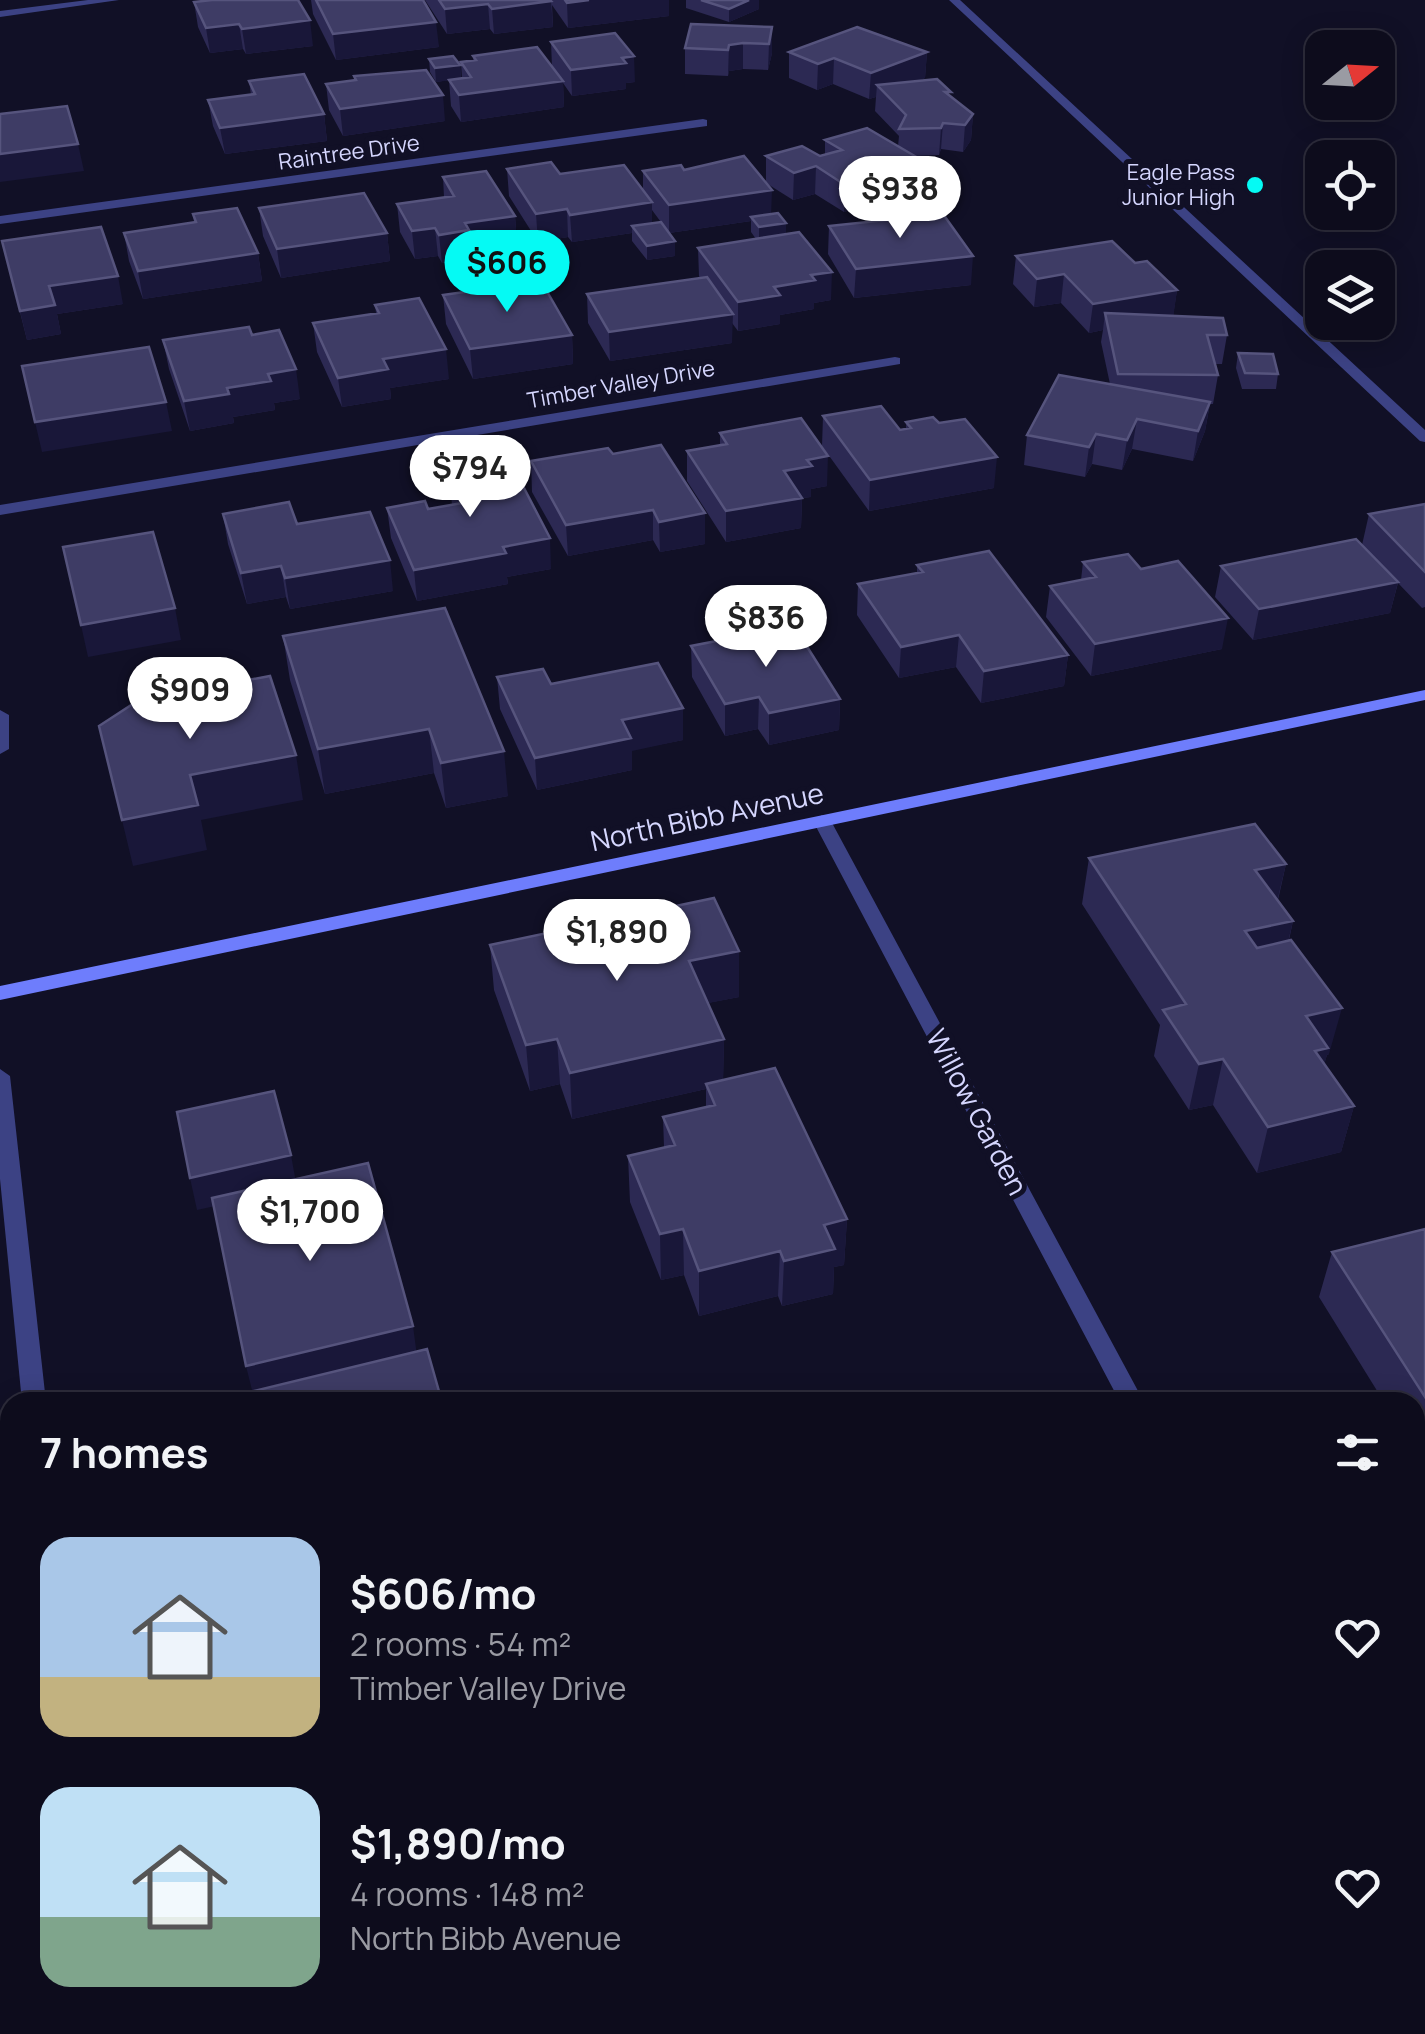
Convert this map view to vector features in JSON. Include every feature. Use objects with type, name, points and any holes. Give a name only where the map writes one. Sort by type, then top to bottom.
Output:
[{"type":"main road","name":"North Bibb Avenue","points":[[0,993],[1425,696]]},
{"type":"street","points":[[0,14],[114,0]]},
{"type":"street","points":[[954,0],[1425,438]]},
{"type":"street","name":"Raintree Drive","points":[[0,220],[703,124]]},
{"type":"street","name":"Timber Valley Drive","points":[[0,510],[895,361]]},
{"type":"street","points":[[0,715],[0,748]]},
{"type":"street","name":"Willow Garden","points":[[822,821],[1127,1392]]},
{"type":"street","points":[[0,1076],[33,1392]]},
{"type":"building","points":[[298,0],[310,20],[242,29],[239,24],[206,28],[194,2]]},
{"type":"building","points":[[316,0],[423,0],[436,22],[333,34]]},
{"type":"building","points":[[439,0],[551,1],[492,9],[488,4],[445,9]]},
{"type":"building","points":[[701,0],[749,0],[729,9]]},
{"type":"building","points":[[691,24],[772,27],[769,44],[729,45],[728,50],[685,48]]},
{"type":"building","points":[[857,27],[927,52],[871,73],[834,58],[818,64],[789,52]]},
{"type":"building","points":[[615,33],[634,56],[622,58],[626,63],[571,70],[551,42]]},
{"type":"building","points":[[537,47],[563,81],[459,95],[449,80],[471,77],[461,62],[476,60],[473,56]]},
{"type":"building","points":[[453,56],[460,65],[435,68],[429,59]]},
{"type":"building","points":[[426,70],[443,95],[340,109],[326,84],[356,80],[354,76]]},
{"type":"building","points":[[304,74],[324,114],[220,128],[208,100],[255,94],[249,81]]},
{"type":"building","points":[[937,79],[951,92],[945,92],[973,114],[965,125],[943,123],[941,128],[899,129],[906,115],[877,85]]},
{"type":"building","points":[[67,106],[78,144],[0,154],[0,114]]},
{"type":"building","points":[[867,128],[925,162],[845,185],[816,166],[794,173],[766,156],[802,146],[820,156],[842,150],[825,140]]},
{"type":"building","points":[[744,156],[772,190],[669,205],[643,171],[681,165],[684,170]]},
{"type":"building","points":[[551,162],[560,174],[624,165],[652,202],[570,215],[567,209],[536,214],[507,169]]},
{"type":"building","points":[[486,171],[515,216],[465,223],[469,230],[439,235],[435,228],[412,231],[397,204],[454,196],[443,177]]},
{"type":"building","points":[[364,193],[387,233],[277,249],[259,208]]},
{"type":"building","points":[[237,208],[258,253],[138,271],[124,233],[196,222],[193,214]]},
{"type":"building","points":[[778,213],[786,223],[759,227],[751,217]]},
{"type":"building","points":[[943,214],[973,256],[856,269],[829,226]]},
{"type":"building","points":[[661,222],[675,241],[647,246],[632,226]]},
{"type":"building","points":[[101,227],[118,276],[49,286],[55,305],[20,311],[2,241]]},
{"type":"building","points":[[799,232],[832,272],[811,275],[815,280],[774,287],[780,295],[738,302],[698,248]]},
{"type":"building","points":[[1112,241],[1135,263],[1147,261],[1177,290],[1093,304],[1064,274],[1037,279],[1016,256]]},
{"type":"building","points":[[707,277],[733,314],[609,332],[587,294]]},
{"type":"building","points":[[541,281],[572,335],[470,349],[443,295]]},
{"type":"building","points":[[419,298],[446,349],[383,359],[388,369],[338,378],[313,323],[379,313],[375,305]]},
{"type":"building","points":[[1105,313],[1223,318],[1227,335],[1207,335],[1218,375],[1118,374]]},
{"type":"building","points":[[249,327],[252,335],[279,330],[296,369],[268,374],[271,381],[227,388],[229,394],[184,401],[163,340]]},
{"type":"building","points":[[149,347],[166,402],[35,422],[22,366]]},
{"type":"building","points":[[1238,353],[1273,354],[1278,374],[1245,373]]},
{"type":"building","points":[[1059,375],[1210,402],[1198,431],[1137,419],[1127,440],[1096,434],[1089,447],[1027,435]]},
{"type":"building","points":[[881,406],[900,430],[911,428],[906,422],[933,417],[939,423],[965,419],[997,457],[870,480],[823,416]]},
{"type":"building","points":[[801,418],[828,456],[807,460],[812,466],[784,471],[802,498],[726,511],[687,451],[727,444],[720,433]]},
{"type":"building","points":[[661,445],[705,513],[659,522],[653,510],[566,525],[531,461],[608,448],[613,454]]},
{"type":"building","points":[[512,465],[550,538],[503,547],[506,553],[414,570],[387,508],[425,501],[428,509],[462,503],[449,475]]},
{"type":"building","points":[[289,502],[297,524],[370,512],[390,560],[285,578],[281,566],[241,573],[223,514]]},
{"type":"building","points":[[1425,504],[1425,572],[1369,514]]},
{"type":"building","points":[[153,532],[175,608],[81,625],[63,547]]},
{"type":"building","points":[[1356,539],[1398,582],[1259,609],[1221,566]]},
{"type":"building","points":[[989,551],[1068,655],[984,671],[959,635],[901,647],[858,584],[923,572],[917,565]]},
{"type":"building","points":[[1128,554],[1141,569],[1178,561],[1228,618],[1095,644],[1050,586],[1096,577],[1083,562]]},
{"type":"building","points":[[445,608],[504,751],[441,763],[429,729],[318,749],[283,636]]},
{"type":"building","points":[[794,626],[840,699],[769,713],[759,697],[725,704],[691,646]]},
{"type":"building","points":[[658,663],[683,708],[622,720],[631,738],[535,758],[497,677],[543,669],[551,684]]},
{"type":"building","points":[[270,676],[296,755],[190,775],[198,805],[122,820],[99,726],[139,700]]},
{"type":"building","points":[[1255,824],[1286,864],[1255,870],[1293,921],[1245,931],[1257,948],[1291,940],[1342,1008],[1306,1016],[1328,1048],[1315,1051],[1354,1106],[1268,1127],[1223,1059],[1199,1064],[1163,1010],[1186,1004],[1089,858]]},
{"type":"building","points":[[714,898],[739,951],[689,961],[724,1039],[570,1073],[557,1039],[526,1045],[490,945]]},
{"type":"building","points":[[775,1068],[847,1219],[824,1225],[835,1249],[784,1261],[780,1251],[699,1271],[683,1229],[660,1234],[628,1156],[675,1145],[663,1117],[715,1105],[706,1084]]},
{"type":"building","points":[[274,1091],[291,1155],[190,1178],[177,1112]]},
{"type":"building","points":[[368,1163],[413,1326],[246,1366],[212,1198]]},
{"type":"building","points":[[1425,1229],[1425,1392],[1422,1392],[1332,1252]]},
{"type":"building","points":[[427,1349],[439,1392],[250,1392]]},
{"type":"place","name":"Eagle Pass Junior High","points":[[1255,185]]}]
